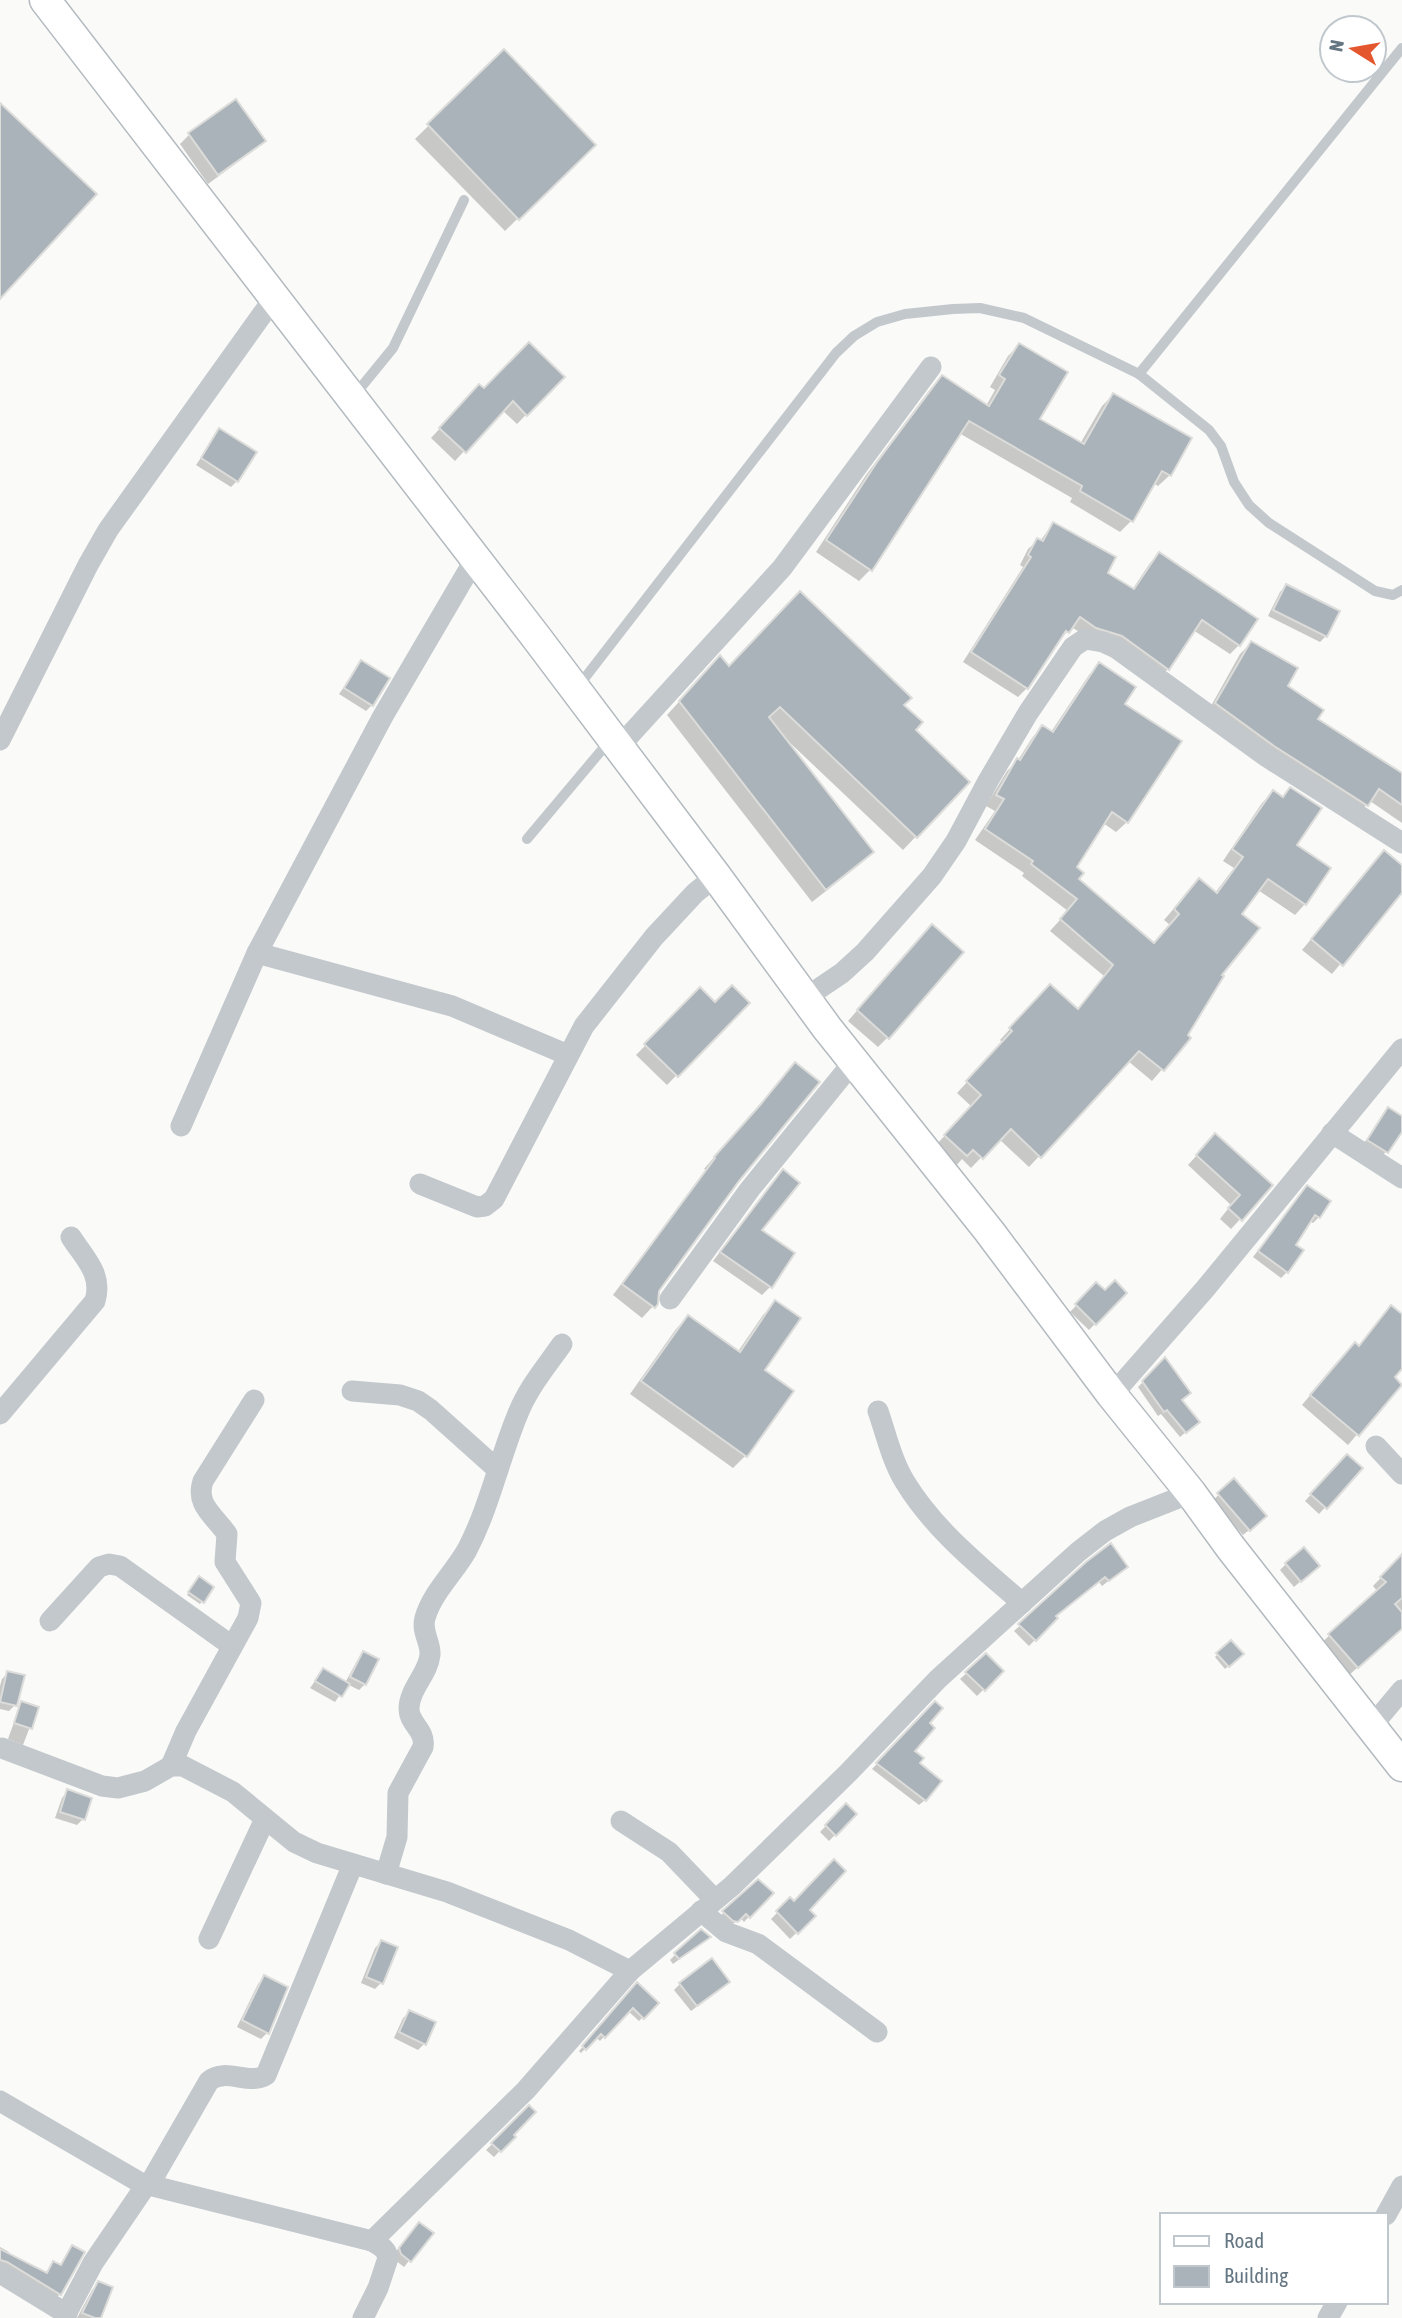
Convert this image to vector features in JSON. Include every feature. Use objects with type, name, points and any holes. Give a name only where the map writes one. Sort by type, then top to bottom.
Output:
[{"type":"main road","points":[[45,0],[576,690],[854,1061],[989,1231],[1112,1395],[1402,1766]]},
{"type":"street","points":[[0,740],[108,530],[274,298]]},
{"type":"street","points":[[615,743],[782,568],[930,367]]},
{"type":"street","points":[[181,1126],[257,953],[383,716],[475,559]]},
{"type":"street","points":[[806,998],[842,973],[865,952],[932,876],[956,841],[1028,713],[1073,647],[1085,639],[1103,642],[1116,648],[1267,757],[1402,843]]},
{"type":"street","points":[[420,1184],[477,1208],[494,1199],[568,1055],[596,1010],[654,937],[695,893],[716,876]]},
{"type":"street","points":[[257,953],[452,1006],[568,1055]]},
{"type":"street","points":[[1112,1395],[1205,1289],[1402,1049]]},
{"type":"street","points":[[670,1299],[750,1189],[854,1061]]},
{"type":"street","points":[[1332,1133],[1402,1178]]},
{"type":"street","points":[[0,1414],[95,1301],[99,1288],[96,1275],[71,1237]]},
{"type":"street","points":[[386,1874],[397,1837],[398,1793],[423,1747],[424,1739],[409,1710],[410,1698],[428,1663],[430,1651],[424,1630],[425,1619],[466,1551],[480,1521],[517,1414],[562,1343]]},
{"type":"street","points":[[352,1391],[400,1395],[418,1401],[498,1470]]},
{"type":"street","points":[[171,1766],[248,1618],[251,1603],[225,1562],[227,1534],[202,1503],[200,1492],[203,1481],[254,1400]]},
{"type":"street","points":[[878,1411],[897,1466],[943,1532],[1022,1603]]},
{"type":"street","points":[[1377,1446],[1402,1474]]},
{"type":"street","points":[[372,2241],[526,2090],[631,1971],[732,1886],[848,1773],[937,1679],[1105,1531],[1130,1517],[1191,1493]]},
{"type":"street","points":[[50,1621],[99,1567],[109,1564],[120,1566],[232,1646]]},
{"type":"street","points":[[1371,1727],[1402,1690]]},
{"type":"street","points":[[2,1748],[102,1786],[118,1788],[145,1781],[171,1766],[183,1766],[233,1792],[294,1842],[317,1853],[447,1892],[569,1941],[631,1971]]},
{"type":"street","points":[[209,1939],[265,1819]]},
{"type":"street","points":[[621,1821],[669,1852],[726,1932],[758,1944],[877,2032]]},
{"type":"street","points":[[0,2273],[66,2316],[93,2263],[148,2186],[209,2081],[221,2076],[256,2079],[266,2075],[353,1864]]},
{"type":"street","points":[[0,2101],[148,2186],[372,2241],[387,2253],[388,2263],[363,2318]]},
{"type":"street","points":[[1387,2213],[1402,2186]]},
{"type":"lane","points":[[1139,374],[1402,48]]},
{"type":"lane","points":[[351,399],[393,348],[464,200]]},
{"type":"lane","points":[[576,690],[836,353],[854,336],[877,322],[905,314],[980,308],[1003,312],[1024,318],[1139,374],[1209,430],[1221,446],[1234,482],[1250,505],[1269,523],[1375,591],[1393,595],[1402,590]]},
{"type":"lane","points":[[527,839],[615,743]]},
{"type":"building","points":[[504,49],[596,145],[519,220],[427,124]]},
{"type":"building","points":[[236,99],[266,141],[218,175],[188,133]]},
{"type":"building","points":[[0,103],[97,194],[0,299]]},
{"type":"building","points":[[529,342],[565,377],[527,416],[513,401],[466,453],[439,428],[479,384],[484,388]]},
{"type":"building","points":[[1019,343],[1068,372],[1040,419],[1084,444],[1113,393],[1192,438],[1171,476],[1162,471],[1133,522],[1080,491],[1082,486],[969,421],[872,571],[826,540],[877,462],[942,375],[989,406],[1005,379],[999,375]]},
{"type":"building","points":[[219,428],[257,452],[238,482],[201,458]]},
{"type":"building","points":[[1053,522],[1116,557],[1108,573],[1134,589],[1159,552],[1258,619],[1240,646],[1202,620],[1169,670],[1122,636],[1096,628],[1080,617],[1069,633],[1066,631],[1028,689],[971,652],[1031,557],[1028,555],[1037,538],[1043,541]]},
{"type":"building","points":[[1286,584],[1340,611],[1327,637],[1273,610]]},
{"type":"building","points":[[800,591],[912,698],[904,705],[923,722],[916,730],[970,782],[917,838],[780,707],[769,717],[874,852],[826,890],[679,701],[720,655],[729,666]]},
{"type":"building","points":[[1251,641],[1298,668],[1288,686],[1324,710],[1318,719],[1402,773],[1402,805],[1379,789],[1368,806],[1274,746],[1215,703]]},
{"type":"building","points":[[361,660],[390,678],[373,706],[344,688]]},
{"type":"building","points":[[1099,662],[1136,687],[1125,704],[1182,741],[1128,823],[1112,812],[1077,867],[1084,873],[1079,879],[1154,943],[1179,914],[1174,909],[1199,878],[1217,893],[1243,857],[1232,849],[1273,790],[1283,797],[1290,787],[1322,808],[1297,845],[1331,868],[1306,905],[1268,879],[1242,914],[1260,928],[1222,975],[1224,976],[1188,1035],[1191,1038],[1164,1071],[1139,1051],[1041,1158],[1011,1129],[983,1159],[973,1150],[967,1156],[944,1135],[981,1095],[966,1081],[1012,1031],[1009,1028],[1050,984],[1078,1009],[1113,965],[1060,919],[1077,899],[1031,864],[1033,861],[985,829],[1004,799],[996,795],[1017,758],[1020,760],[1042,725],[1053,732]]},
{"type":"building","points":[[1384,850],[1402,865],[1402,893],[1343,966],[1311,939]]},
{"type":"building","points":[[932,924],[964,952],[889,1039],[857,1010]]},
{"type":"building","points":[[732,985],[750,1003],[678,1077],[644,1044],[700,987],[715,1002]]},
{"type":"building","points":[[795,1062],[820,1082],[739,1181],[659,1291],[655,1308],[622,1284],[714,1157]]},
{"type":"building","points":[[1388,1107],[1402,1116],[1402,1132],[1388,1153],[1367,1140]]},
{"type":"building","points":[[1215,1133],[1273,1185],[1242,1221],[1228,1208],[1240,1195],[1196,1155]]},
{"type":"building","points":[[783,1169],[800,1183],[762,1230],[795,1253],[772,1288],[720,1252]]},
{"type":"building","points":[[1307,1185],[1331,1201],[1320,1218],[1315,1215],[1296,1245],[1304,1250],[1288,1273],[1258,1251]]},
{"type":"building","points":[[1115,1280],[1127,1293],[1096,1325],[1075,1304],[1096,1282],[1105,1290]]},
{"type":"building","points":[[775,1300],[801,1318],[765,1370],[794,1391],[747,1457],[641,1381],[688,1315],[740,1352]]},
{"type":"building","points":[[1391,1305],[1402,1314],[1402,1369],[1395,1377],[1402,1385],[1359,1436],[1310,1395],[1355,1342],[1359,1346]]},
{"type":"building","points":[[1165,1357],[1191,1393],[1182,1400],[1200,1422],[1186,1433],[1167,1410],[1164,1412],[1142,1381]]},
{"type":"building","points":[[1347,1454],[1363,1468],[1327,1509],[1310,1494]]},
{"type":"building","points":[[1234,1478],[1267,1516],[1250,1531],[1217,1493]]},
{"type":"building","points":[[1111,1543],[1128,1567],[1109,1581],[1105,1577],[1056,1616],[1058,1618],[1036,1641],[1018,1624]]},
{"type":"building","points":[[1304,1547],[1320,1566],[1301,1582],[1285,1563]]},
{"type":"building","points":[[1402,1554],[1402,1598],[1395,1604],[1402,1612],[1402,1629],[1358,1668],[1328,1634],[1386,1582],[1380,1577]]},
{"type":"building","points":[[199,1576],[214,1587],[204,1603],[188,1592]]},
{"type":"building","points":[[1231,1640],[1244,1654],[1229,1667],[1216,1653]]},
{"type":"building","points":[[363,1651],[379,1659],[366,1685],[350,1677]]},
{"type":"building","points":[[986,1653],[1004,1671],[985,1691],[965,1672]]},
{"type":"building","points":[[323,1668],[350,1684],[342,1697],[315,1681]]},
{"type":"building","points":[[7,1671],[25,1675],[17,1706],[0,1702]]},
{"type":"building","points":[[21,1701],[39,1707],[32,1729],[14,1723]]},
{"type":"building","points":[[935,1701],[943,1708],[930,1723],[935,1728],[915,1751],[924,1758],[920,1763],[942,1781],[926,1801],[876,1763]]},
{"type":"building","points":[[67,1789],[92,1798],[85,1820],[60,1812]]},
{"type":"building","points":[[846,1803],[857,1814],[836,1836],[825,1825]]},
{"type":"building","points":[[834,1859],[846,1871],[810,1910],[816,1916],[798,1934],[776,1911],[790,1897],[794,1901]]},
{"type":"building","points":[[758,1879],[774,1893],[750,1918],[746,1914],[738,1922],[733,1921],[722,1911]]},
{"type":"building","points":[[701,1929],[711,1937],[679,1959],[674,1953]]},
{"type":"building","points":[[381,1940],[398,1947],[383,1984],[366,1977]]},
{"type":"building","points":[[712,1958],[730,1982],[697,2006],[679,1983]]},
{"type":"building","points":[[264,1975],[288,1987],[269,2034],[242,2020]]},
{"type":"building","points":[[637,1982],[659,2003],[644,2019],[633,2008],[605,2038],[601,2034],[586,2050],[582,2046]]},
{"type":"building","points":[[409,2010],[436,2022],[426,2045],[399,2032]]},
{"type":"building","points":[[529,2105],[536,2112],[501,2152],[491,2143]]},
{"type":"building","points":[[419,2222],[434,2233],[411,2262],[401,2254],[399,2248]]},
{"type":"building","points":[[72,2245],[85,2252],[61,2295],[0,2260],[0,2249],[47,2273],[53,2261],[61,2265]]},
{"type":"building","points":[[98,2281],[113,2287],[101,2318],[95,2318],[82,2313]]}]
